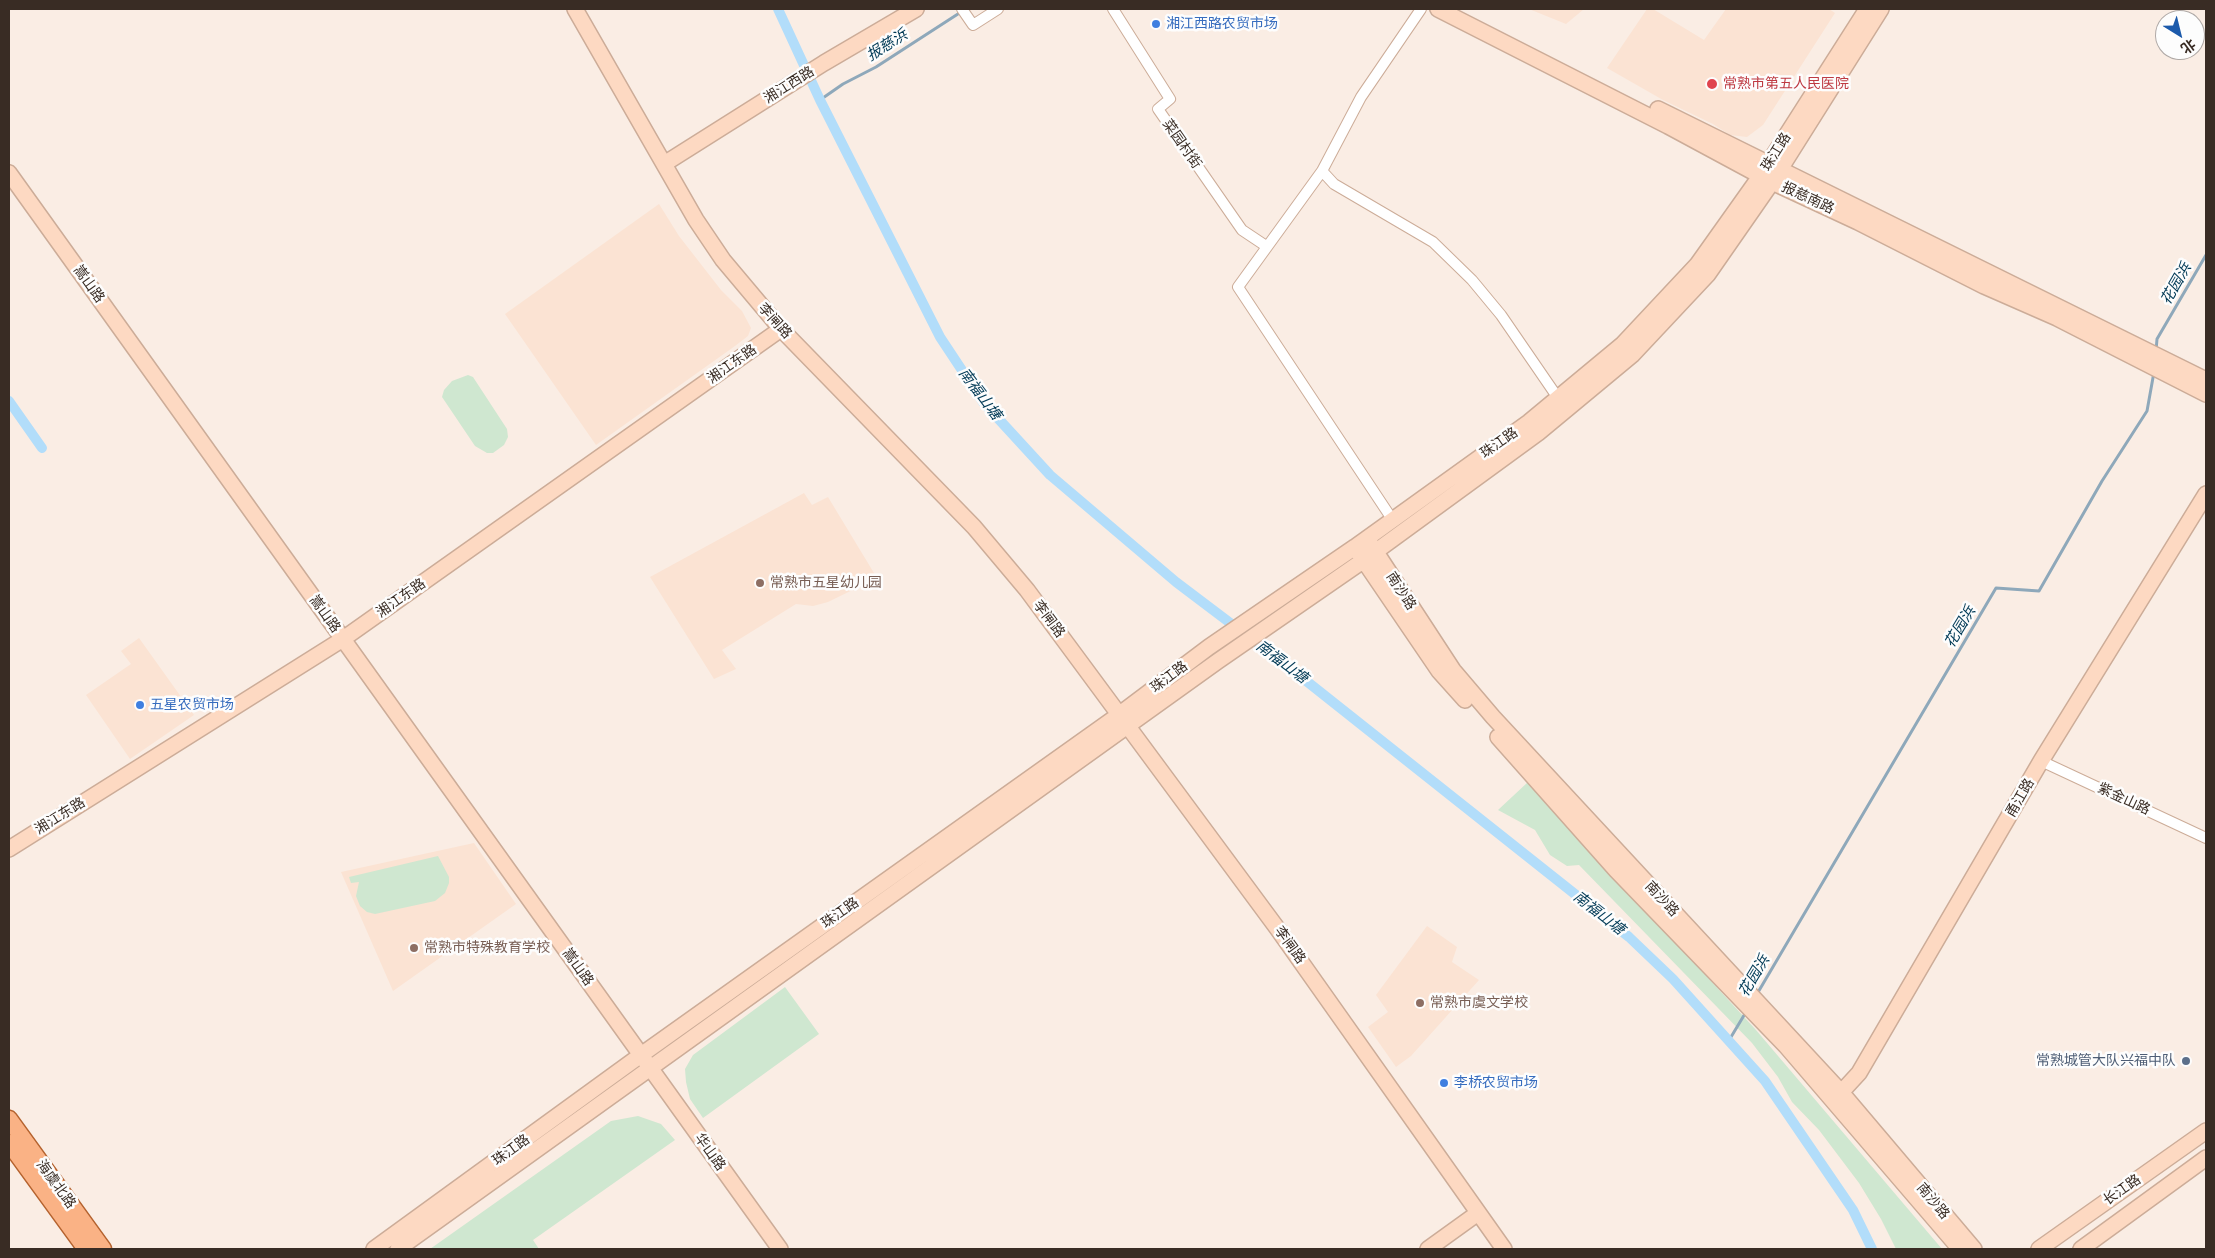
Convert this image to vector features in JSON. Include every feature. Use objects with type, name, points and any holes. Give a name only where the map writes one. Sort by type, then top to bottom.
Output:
[{"type":"main road","name":"李闸路","points":[[575,9],[696,220],[723,260],[781,329],[974,528],[1027,590],[1277,928],[1504,1249]]},
{"type":"main road","name":"湘江西路","points":[[664,164],[824,63],[916,9]]},
{"type":"main road","name":"报慈南路","points":[[1438,9],[1668,126],[1770,172]]},
{"type":"main road","name":"报慈南路","points":[[1452,9],[1770,172],[2164,365]]},
{"type":"main road","name":"珠江路","points":[[374,1249],[641,1055],[1124,721],[1218,661],[1370,556],[1538,433],[1632,355],[1708,274],[1866,9]]},
{"type":"main road","name":"珠江路","points":[[398,1249],[650,1068],[1124,721],[1209,647],[1529,422],[1558,398],[1622,344],[1697,265],[1770,172],[1881,9]]},
{"type":"main road","name":"嵩山路","points":[[9,172],[641,1055]]},
{"type":"main road","name":"湘江东路","points":[[9,848],[343,639],[781,329]]},
{"type":"main road","points":[[2164,365],[2206,380]]},
{"type":"main road","points":[[2164,365],[2206,394]]},
{"type":"main road","name":"甬江路","points":[[1837,1097],[1859,1072],[2041,761],[2206,494]]},
{"type":"main road","name":"南沙路","points":[[1360,542],[1439,670],[1616,870],[1750,1002],[1786,1046],[1837,1097],[1974,1249]]},
{"type":"main road","name":"华山路","points":[[641,1055],[780,1249]]},
{"type":"main road","name":"南沙路","points":[[1837,1097],[1960,1249]]},
{"type":"main road","name":"海虞北路","points":[[9,1119],[103,1249]]},
{"type":"main road","name":"长江路","points":[[2038,1249],[2206,1131]]},
{"type":"main road","name":"海虞北路","points":[[9,1143],[86,1249]]},
{"type":"main road","name":"长江路","points":[[2081,1249],[2206,1158]]},
{"type":"main road","points":[[1428,1249],[1478,1213]]},
{"type":"street","points":[[964,12],[973,25],[998,9]]},
{"type":"street","name":"菜园村街","points":[[1113,9],[1170,99],[1158,110],[1242,230],[1266,246]]},
{"type":"street","points":[[1392,519],[1238,288],[1266,246],[1322,171],[1361,97],[1421,9]]},
{"type":"street","points":[[1322,171],[1334,184],[1433,242],[1472,280],[1501,315],[1558,398]]},
{"type":"street","name":"紫金山路","points":[[2041,761],[2206,838]]},
{"type":"shaded area","points":[[1529,9],[1584,9],[1566,24]]},
{"type":"shaded area","name":"常熟市第五人民医院","points":[[1647,9],[1653,9],[1704,40],[1726,9],[1829,9],[1835,13],[1763,125],[1747,137],[1730,135],[1713,124],[1663,100],[1607,68]]},
{"type":"shaded area","points":[[659,204],[679,236],[721,290],[742,311],[751,328],[748,336],[735,346],[596,445],[505,314]]},
{"type":"shaded area","name":"常熟市五星幼儿园","points":[[804,493],[812,505],[828,497],[877,578],[828,602],[813,606],[796,604],[722,650],[736,669],[714,679],[650,577]]},
{"type":"shaded area","name":"五星农贸市场","points":[[139,638],[194,715],[130,759],[86,695],[131,664],[121,651]]},
{"type":"shaded area","name":"常熟市特殊教育学校","points":[[474,843],[516,904],[393,991],[341,872]]},
{"type":"shaded area","name":"常熟市虞文学校","points":[[1427,926],[1457,947],[1452,962],[1479,980],[1411,1056],[1396,1067],[1368,1027],[1388,1012],[1376,995]]},
{"type":"green space","points":[[468,375],[473,377],[507,429],[508,437],[504,445],[493,453],[487,453],[475,446],[442,397],[444,390],[452,381]]},
{"type":"green space","points":[[1528,782],[1756,1030],[1942,1249],[1896,1249],[1881,1219],[1859,1183],[1819,1130],[1792,1102],[1778,1077],[1752,1043],[1579,865],[1567,866],[1550,855],[1535,830],[1498,810]]},
{"type":"green space","points":[[438,856],[449,877],[449,883],[445,893],[435,901],[375,914],[367,912],[360,906],[356,896],[359,882],[351,883],[349,877]]},
{"type":"green space","points":[[785,987],[819,1034],[703,1118],[690,1099],[686,1082],[685,1069],[693,1055]]},
{"type":"green space","points":[[638,1116],[661,1124],[675,1140],[533,1240],[539,1249],[430,1249],[611,1121]]},
{"type":"waterway","name":"南福山塘","points":[[778,9],[820,100],[940,337],[983,402],[1050,475],[1176,582],[1295,672],[1629,937],[1673,979],[1765,1081],[1853,1210],[1872,1249]]},
{"type":"waterway","name":"报慈浜","points":[[820,100],[843,84],[876,67],[961,12]]},
{"type":"waterway","name":"花园浜","points":[[2156,351],[2157,339],[2206,255]]},
{"type":"waterway","name":"花园浜","points":[[1757,994],[1996,588],[2039,591],[2102,481],[2147,411],[2154,372]]},
{"type":"waterway","points":[[9,401],[42,448]]},
{"type":"waterway","name":"花园浜","points":[[1728,1042],[1746,1012]]},
{"type":"place","name":"湘江西路农贸市场","points":[[1156,24]]},
{"type":"place","name":"常熟市第五人民医院","points":[[1712,84]]},
{"type":"place","name":"常熟市五星幼儿园","points":[[760,583]]},
{"type":"place","name":"五星农贸市场","points":[[140,705]]},
{"type":"place","name":"常熟市特殊教育学校","points":[[414,948]]},
{"type":"place","name":"常熟市虞文学校","points":[[1420,1003]]},
{"type":"place","name":"常熟城管大队兴福中队","points":[[2186,1061]]},
{"type":"place","name":"李桥农贸市场","points":[[1444,1083]]}]
